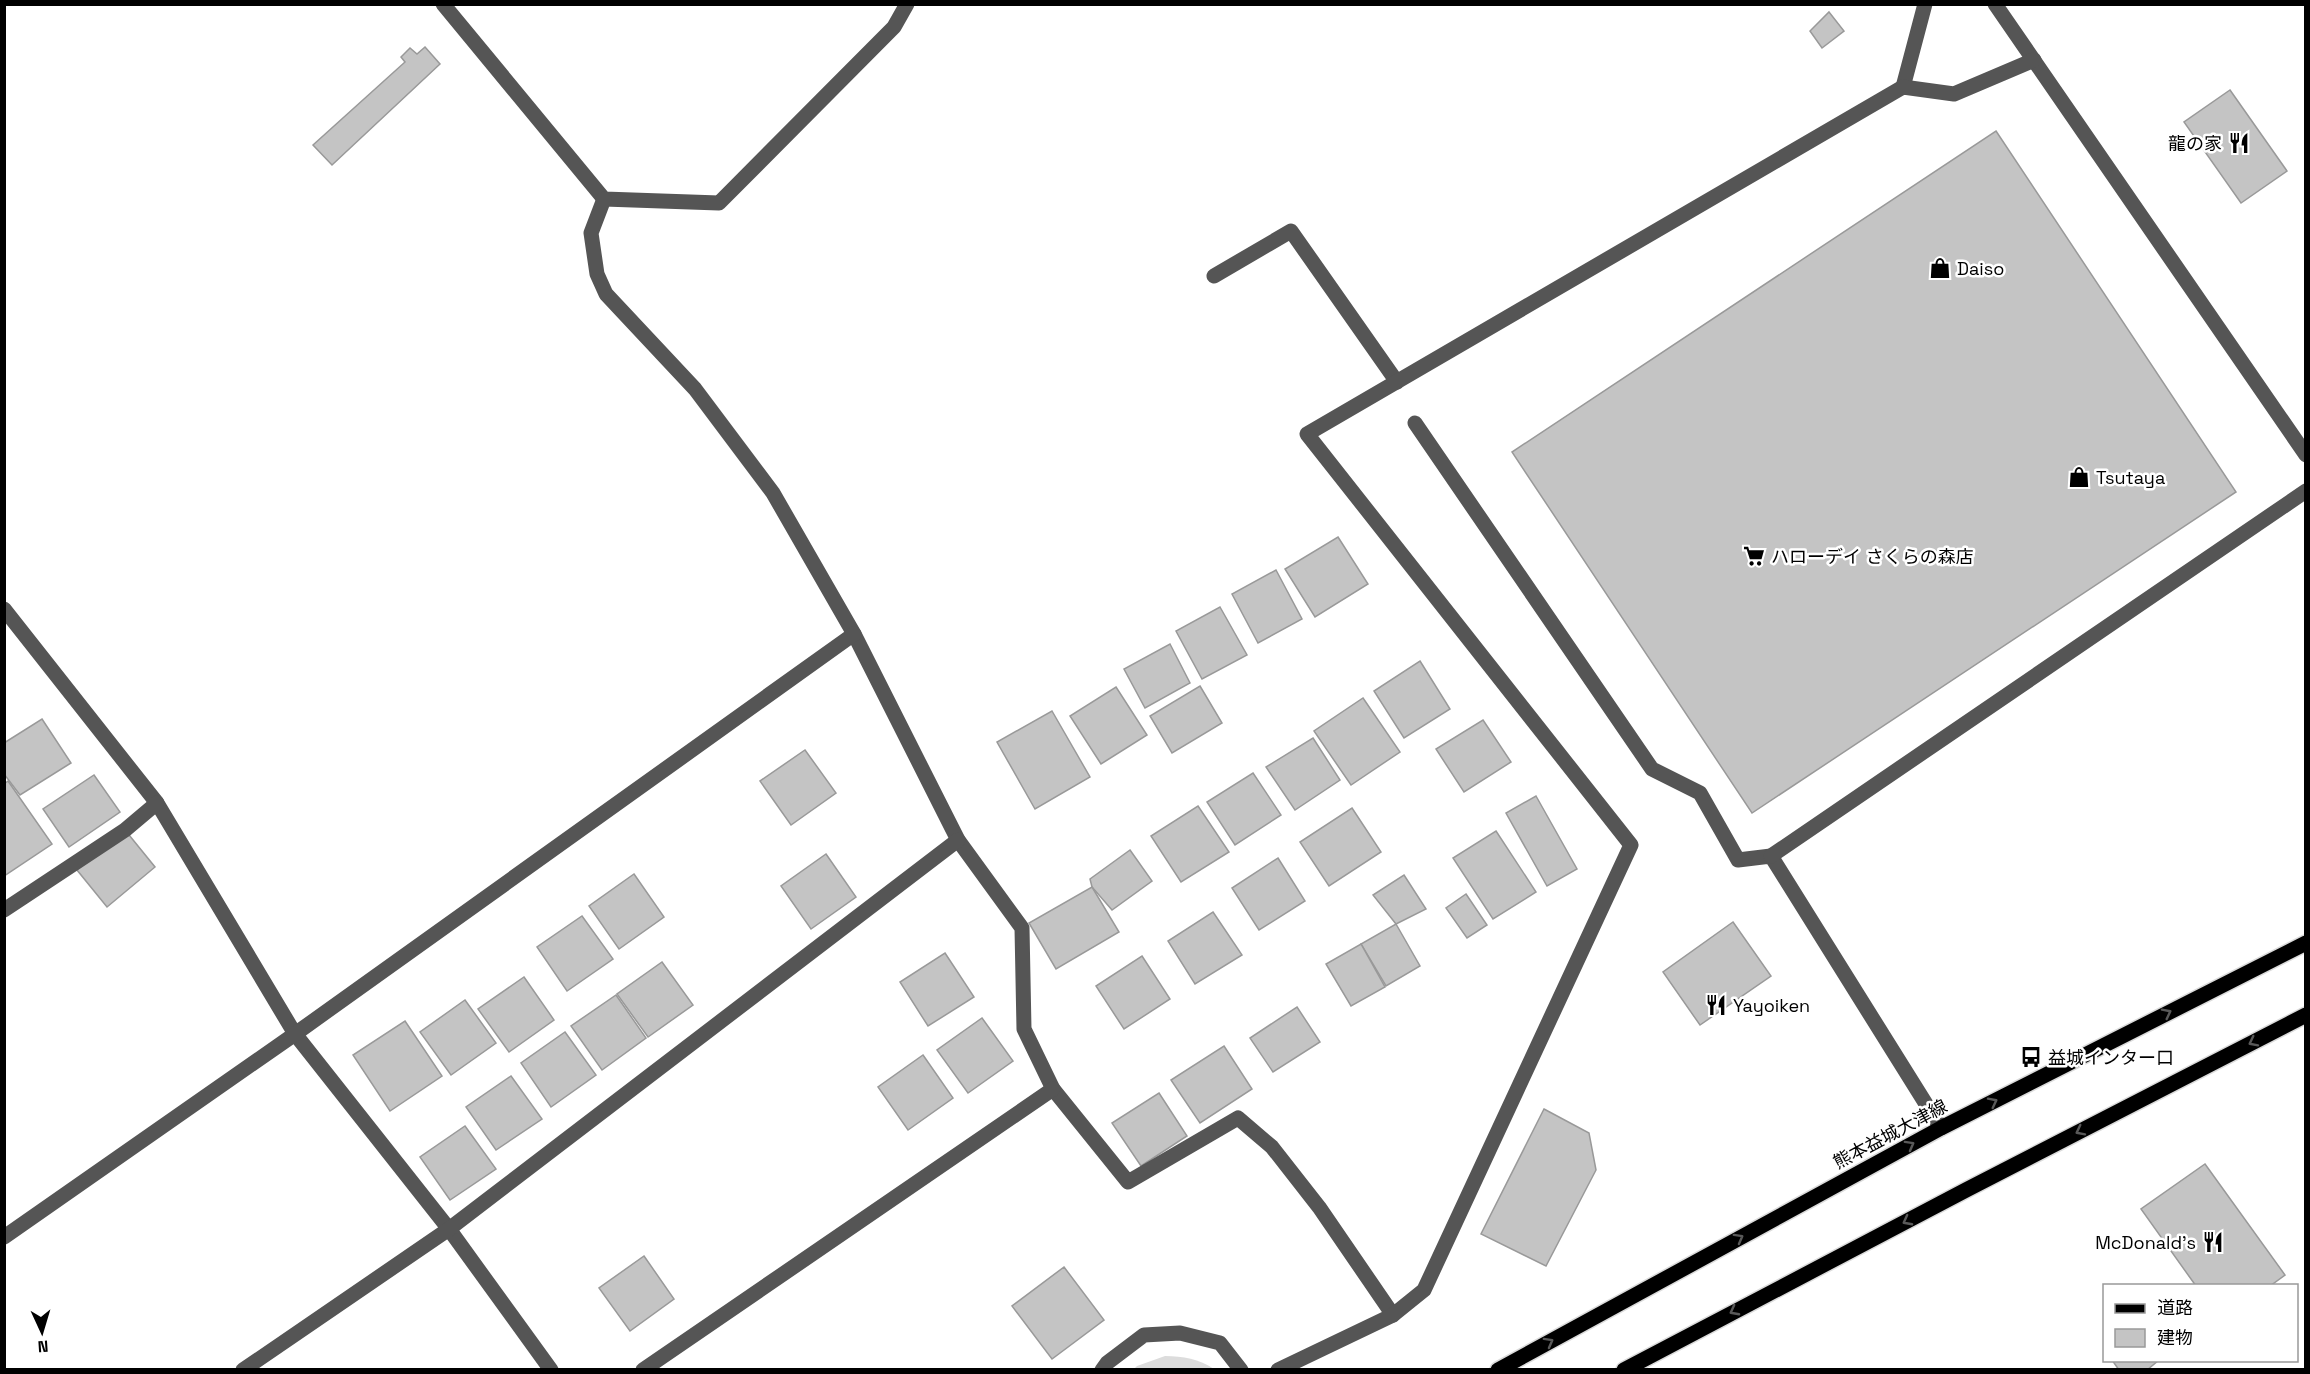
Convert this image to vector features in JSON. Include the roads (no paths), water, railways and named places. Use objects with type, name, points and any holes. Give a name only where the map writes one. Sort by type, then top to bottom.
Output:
[{"type":"main road","name":"熊本益城大津線","points":[[1498,1370],[1941,1128],[2306,943]]},
{"type":"main road","points":[[1624,1370],[2032,1155],[2306,1015]]},
{"type":"street","points":[[443,4],[604,199],[719,203],[894,27],[907,4]]},
{"type":"street","points":[[1995,4],[2306,456]]},
{"type":"street","points":[[1903,87],[1922,6]]},
{"type":"street","points":[[1278,1370],[1393,1315],[1424,1290],[1631,845],[1307,434],[1903,87],[1954,94],[2034,60]]},
{"type":"street","points":[[604,199],[591,233],[597,274],[606,294],[695,388],[773,493],[854,634],[958,840],[1022,928],[1024,1029],[1053,1089],[1128,1182],[1238,1118],[1272,1147],[1312,1198],[1393,1315]]},
{"type":"street","points":[[1214,276],[1291,231],[1397,382]]},
{"type":"street","points":[[1415,423],[1652,769],[1700,793],[1738,861],[1771,856],[2306,491]]},
{"type":"street","points":[[4,609],[158,803],[296,1034],[448,1229],[551,1370]]},
{"type":"street","points":[[4,1237],[296,1034],[854,634]]},
{"type":"street","points":[[4,910],[125,830],[158,803]]},
{"type":"street","points":[[243,1370],[448,1229],[958,840]]},
{"type":"street","points":[[1771,856],[1941,1128]]},
{"type":"street","points":[[643,1370],[1053,1089]]},
{"type":"street","points":[[1102,1370],[1107,1363],[1144,1335],[1180,1333],[1221,1343],[1241,1370]]},
{"type":"place","name":"龍の家","points":[[2239,143]]},
{"type":"place","name":"Daiso","points":[[1940,268]]},
{"type":"place","name":"Tsutaya","points":[[2079,477]]},
{"type":"place","name":"ハローデイ さくらの森店","points":[[1754,556]]},
{"type":"place","name":"Yayoiken","points":[[1716,1005]]},
{"type":"place","name":"益城インター口","points":[[2031,1057]]},
{"type":"place","name":"McDonald's","points":[[2213,1242]]}]
